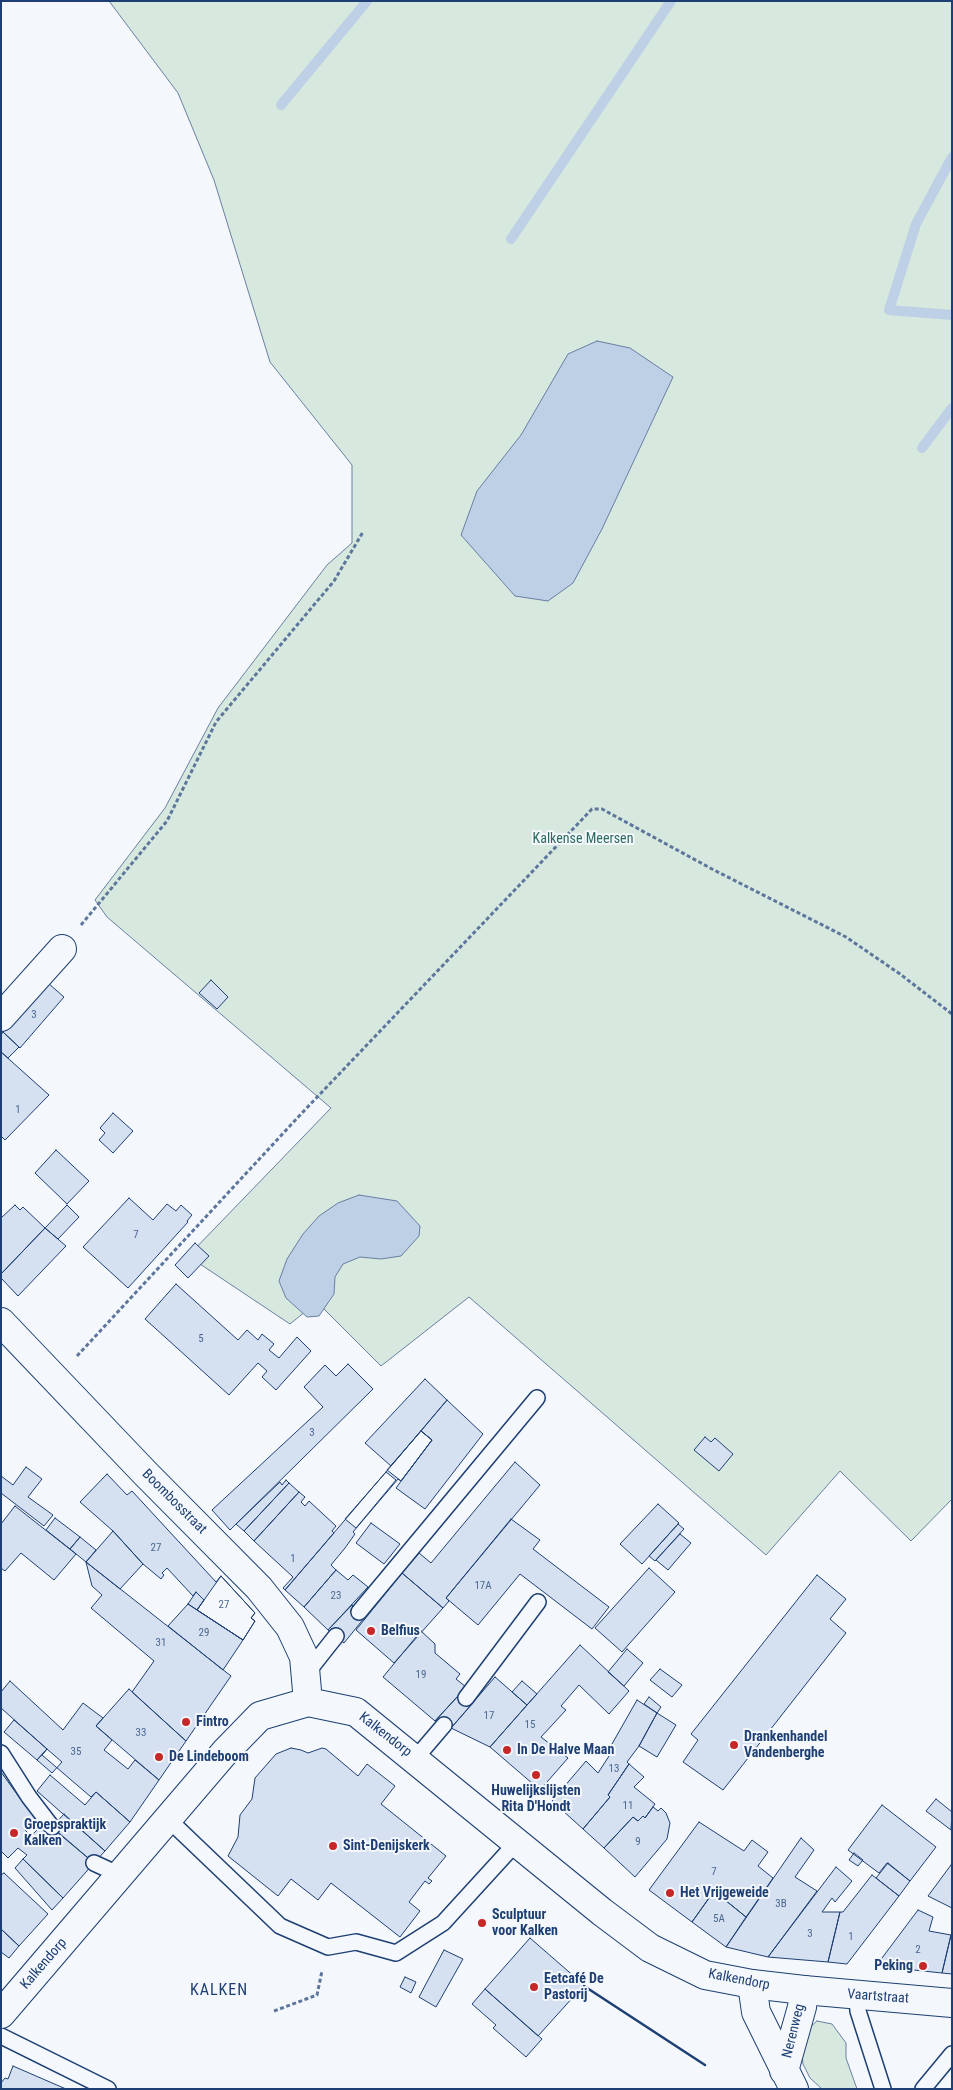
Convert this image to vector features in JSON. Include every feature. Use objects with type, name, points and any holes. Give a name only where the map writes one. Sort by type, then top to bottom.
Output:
[{"type":"main road","points":[[1,1017],[62,949]]},
{"type":"main road","name":"Boombosstraat","points":[[1,1322],[259,1588],[290,1627],[304,1657],[308,1702]]},
{"type":"main road","name":"Kalkendorp","points":[[1,2014],[225,1752],[260,1716],[308,1702],[356,1712],[602,1912],[650,1948],[705,1975],[752,1984],[804,1990]]},
{"type":"main road","name":"Nerenweg","points":[[752,1984],[756,2012],[789,2080]]},
{"type":"main road","name":"Nerenweg","points":[[789,2080],[804,1990]]},
{"type":"main road","name":"Vaartstraat","points":[[804,1990],[952,2003]]},
{"type":"lane","points":[[359,1612],[537,1398]]},
{"type":"lane","points":[[466,1698],[538,1602]]},
{"type":"lane","points":[[306,1674],[336,1636]]},
{"type":"lane","points":[[415,1759],[444,1725]]},
{"type":"lane","points":[[1,1753],[29,1796],[52,1826]]},
{"type":"lane","points":[[168,1819],[280,1926],[328,1947],[356,1942],[396,1953],[444,1923],[518,1842]]},
{"type":"lane","points":[[94,1863],[120,1875]]},
{"type":"lane","points":[[857,1996],[858,2011],[883,2089]]},
{"type":"lane","points":[[1,2036],[108,2089]]},
{"type":"lane","points":[[923,2089],[952,2054]]},
{"type":"path","points":[[62,949],[167,821],[216,722],[334,581],[363,532]]},
{"type":"path","points":[[56,1379],[301,1114],[592,808],[602,809],[712,869],[846,937],[900,974],[952,1014]]},
{"type":"path","points":[[274,2011],[317,1995],[328,1947]]},
{"type":"green space","name":"Kalkense Meersen","points":[[109,1],[952,1],[952,1499],[911,1541],[840,1471],[766,1555],[469,1297],[381,1366],[317,1302],[290,1324],[188,1256],[331,1108],[107,917],[95,900],[165,808],[218,708],[327,565],[352,543],[352,465],[270,362],[214,180],[178,93]]},
{"type":"green space","points":[[817,2021],[832,2024],[846,2043],[846,2058],[857,2089],[822,2089],[810,2078],[803,2064],[801,2049],[805,2032]]},
{"type":"water","points":[[597,341],[630,348],[673,377],[602,529],[573,583],[548,601],[515,596],[461,535],[477,491],[521,435],[568,354]]},
{"type":"water","points":[[359,1195],[397,1201],[420,1226],[419,1236],[401,1256],[381,1259],[360,1257],[343,1264],[335,1277],[334,1294],[319,1316],[307,1317],[286,1298],[279,1281],[287,1259],[303,1234],[319,1216],[338,1203]]},
{"type":"building","points":[[211,980],[228,997],[217,1009],[199,993]]},
{"type":"building","points":[[48,983],[64,997],[20,1048],[3,1032]]},
{"type":"building","points":[[3,1032],[19,1047],[8,1058],[1,1052],[1,1035]]},
{"type":"building","points":[[1,1052],[49,1095],[5,1140],[1,1136]]},
{"type":"building","points":[[113,1113],[133,1131],[113,1153],[99,1140],[105,1133],[100,1128]]},
{"type":"building","points":[[56,1150],[89,1181],[67,1204],[35,1173]]},
{"type":"building","points":[[129,1198],[153,1220],[167,1204],[176,1211],[181,1205],[192,1215],[188,1222],[128,1288],[83,1247]]},
{"type":"building","points":[[15,1205],[20,1210],[23,1207],[45,1228],[1,1274],[1,1218]]},
{"type":"building","points":[[67,1205],[79,1217],[58,1239],[45,1228]]},
{"type":"building","points":[[45,1228],[66,1246],[18,1296],[1,1278],[1,1274]]},
{"type":"building","points":[[195,1243],[209,1256],[188,1278],[175,1265]]},
{"type":"building","points":[[176,1284],[238,1340],[247,1330],[258,1340],[262,1334],[274,1344],[269,1350],[279,1358],[297,1337],[311,1351],[276,1390],[262,1377],[267,1371],[258,1363],[229,1395],[145,1319]]},
{"type":"building","points":[[348,1364],[373,1389],[230,1530],[212,1510],[323,1407],[304,1387],[325,1365],[336,1376]]},
{"type":"building","points":[[425,1379],[447,1400],[391,1466],[365,1443]]},
{"type":"building","points":[[447,1400],[483,1434],[425,1509],[396,1488],[432,1440],[421,1431]]},
{"type":"building","points":[[421,1431],[432,1440],[401,1481],[387,1470]]},
{"type":"building","points":[[421,1431],[432,1440],[401,1481],[398,1479],[353,1532],[355,1534],[331,1565],[336,1570],[304,1607],[285,1590]]},
{"type":"building","points":[[705,1437],[711,1442],[715,1438],[733,1454],[719,1471],[694,1450]]},
{"type":"building","points":[[515,1462],[540,1485],[446,1598],[449,1601],[443,1608],[402,1573],[419,1553],[431,1563]]},
{"type":"building","points":[[26,1467],[42,1479],[28,1497],[53,1515],[44,1526],[1,1493],[1,1476],[13,1485]]},
{"type":"building","points":[[386,1472],[396,1480],[356,1528],[345,1519]]},
{"type":"building","points":[[107,1474],[127,1495],[132,1491],[216,1582],[221,1576],[255,1613],[251,1618],[255,1621],[243,1640],[197,1610],[204,1600],[196,1592],[193,1596],[167,1568],[162,1573],[164,1575],[161,1579],[143,1564],[113,1531],[80,1502]]},
{"type":"building","points":[[286,1480],[289,1483],[244,1531],[236,1524],[280,1482],[282,1485]]},
{"type":"building","points":[[289,1483],[299,1492],[254,1541],[244,1531]]},
{"type":"building","points":[[299,1492],[305,1497],[301,1502],[305,1506],[309,1501],[336,1526],[332,1531],[334,1533],[285,1590],[283,1588],[293,1577],[254,1541]]},
{"type":"building","points":[[658,1504],[679,1523],[642,1564],[620,1544]]},
{"type":"building","points":[[15,1506],[76,1554],[54,1580],[21,1553],[5,1571],[1,1568],[1,1524]]},
{"type":"building","points":[[55,1518],[80,1537],[70,1549],[46,1530]]},
{"type":"building","points":[[511,1519],[540,1540],[533,1549],[609,1607],[592,1629],[520,1574],[478,1625],[446,1598]]},
{"type":"building","points":[[371,1523],[400,1544],[384,1564],[356,1543]]},
{"type":"building","points":[[678,1524],[684,1529],[655,1561],[649,1556]]},
{"type":"building","points":[[113,1531],[143,1564],[120,1589],[86,1562]]},
{"type":"building","points":[[680,1534],[691,1543],[668,1570],[656,1560]]},
{"type":"building","points":[[80,1537],[96,1550],[86,1562],[70,1549]]},
{"type":"building","points":[[86,1562],[231,1676],[186,1741],[132,1692],[154,1661],[91,1608],[102,1595],[92,1586]]},
{"type":"building","points":[[649,1568],[675,1592],[622,1652],[595,1628]]},
{"type":"building","points":[[336,1570],[348,1580],[353,1575],[368,1587],[328,1630],[304,1607]]},
{"type":"building","points":[[402,1573],[443,1608],[394,1663],[356,1630]]},
{"type":"building","points":[[817,1575],[846,1599],[830,1619],[846,1633],[723,1790],[683,1762],[698,1740],[691,1734]]},
{"type":"building","points":[[221,1576],[255,1613],[251,1618],[255,1621],[243,1640],[197,1610]]},
{"type":"building","points":[[196,1592],[204,1600],[197,1610],[188,1604]]},
{"type":"building","points":[[188,1604],[243,1640],[223,1670],[168,1626]]},
{"type":"building","points":[[352,1605],[365,1617],[344,1643],[328,1630]]},
{"type":"building","points":[[421,1631],[435,1644],[435,1653],[460,1674],[456,1679],[466,1687],[435,1721],[383,1677]]},
{"type":"building","points":[[580,1645],[629,1691],[609,1714],[579,1685],[561,1706],[566,1710],[541,1737],[568,1758],[540,1790],[490,1747]]},
{"type":"building","points":[[627,1649],[643,1663],[624,1686],[608,1672]]},
{"type":"building","points":[[660,1669],[682,1685],[672,1697],[650,1680]]},
{"type":"building","points":[[495,1677],[527,1705],[490,1747],[451,1728]]},
{"type":"building","points":[[10,1681],[63,1730],[83,1703],[103,1718],[96,1726],[112,1740],[104,1750],[128,1769],[135,1760],[159,1780],[130,1822],[96,1792],[91,1797],[42,1755],[47,1749],[1,1708],[1,1692]]},
{"type":"building","points":[[522,1681],[537,1694],[527,1705],[512,1692]]},
{"type":"building","points":[[129,1689],[186,1741],[159,1780],[96,1726]]},
{"type":"building","points":[[461,1693],[473,1703],[451,1728],[435,1721]]},
{"type":"building","points":[[649,1697],[661,1707],[657,1713],[644,1704]]},
{"type":"building","points":[[637,1700],[657,1713],[639,1746],[627,1762],[629,1764],[608,1795],[610,1797],[583,1829],[552,1801],[586,1761],[598,1773],[611,1753],[608,1751]]},
{"type":"building","points":[[657,1713],[676,1725],[657,1757],[639,1746]]},
{"type":"building","points":[[14,1720],[47,1749],[37,1760],[4,1732]]},
{"type":"building","name":"Sint-Denijskerk","points":[[291,1748],[308,1753],[322,1748],[326,1749],[358,1776],[367,1764],[395,1786],[381,1804],[446,1856],[428,1878],[432,1881],[429,1884],[425,1881],[409,1902],[420,1911],[400,1937],[331,1883],[318,1900],[291,1879],[278,1896],[228,1856],[238,1837],[240,1815],[252,1799],[255,1778],[276,1754]]},
{"type":"building","points":[[47,1749],[62,1762],[52,1773],[37,1760]]},
{"type":"building","points":[[629,1764],[644,1777],[634,1787],[655,1804],[645,1818],[643,1816],[638,1821],[633,1817],[604,1848],[583,1829],[610,1797],[608,1795]]},
{"type":"building","name":"Groepspraktijk Kalken","points":[[1,1772],[24,1804],[40,1816],[25,1830],[31,1836],[45,1822],[94,1863],[63,1898],[23,1859],[27,1855],[18,1848],[8,1858],[1,1851]]},
{"type":"building","points":[[50,1775],[85,1805],[96,1792],[130,1822],[105,1851],[37,1791]]},
{"type":"building","points":[[936,1799],[952,1812],[951,1830],[926,1811]]},
{"type":"building","points":[[882,1805],[936,1847],[910,1881],[887,1863],[879,1873],[848,1850]]},
{"type":"building","points":[[653,1807],[658,1811],[661,1808],[666,1813],[670,1823],[667,1839],[635,1877],[604,1848],[633,1817],[638,1821],[643,1816],[645,1818]]},
{"type":"building","points":[[64,1814],[105,1851],[94,1863],[52,1827]]},
{"type":"building","points":[[699,1822],[744,1851],[752,1840],[768,1852],[758,1866],[773,1878],[746,1917],[714,1891],[692,1922],[649,1890]]},
{"type":"building","points":[[801,1838],[814,1850],[795,1877],[817,1891],[768,1957],[726,1947]]},
{"type":"building","points":[[854,1853],[863,1860],[858,1866],[849,1860]]},
{"type":"building","points":[[23,1859],[63,1898],[52,1910],[15,1868]]},
{"type":"building","points":[[888,1863],[910,1881],[899,1896],[876,1878]]},
{"type":"building","points":[[952,1866],[952,1908],[928,1896]]},
{"type":"building","points":[[836,1867],[852,1881],[835,1902],[832,1898],[822,1912],[840,1912],[828,1962],[768,1957]]},
{"type":"building","points":[[4,1873],[48,1914],[19,1946],[1,1929],[1,1875]]},
{"type":"building","points":[[872,1875],[899,1896],[847,1964],[828,1962],[840,1912],[843,1912]]},
{"type":"building","points":[[714,1891],[746,1917],[726,1947],[692,1922]]},
{"type":"building","points":[[918,1910],[933,1917],[929,1931],[951,1935],[942,1973],[876,1966]]},
{"type":"building","points":[[1,1929],[19,1946],[9,1958],[1,1952]]},
{"type":"building","points":[[951,1935],[952,1974],[942,1973]]},
{"type":"building","name":"Eetcafé De Pastorij","points":[[530,1938],[584,1985],[538,2036],[485,1989]]},
{"type":"building","points":[[444,1950],[463,1959],[436,2007],[419,1997]]},
{"type":"building","points":[[405,1977],[416,1982],[411,1993],[400,1987]]},
{"type":"building","points":[[485,1989],[542,2039],[526,2057],[493,2028],[496,2025],[472,2004]]},
{"type":"building","points":[[13,2066],[66,2089],[1,2089],[1,2083],[5,2078],[8,2079]]},
{"type":"waterway","points":[[281,105],[367,1]]},
{"type":"waterway","points":[[511,239],[671,1]]},
{"type":"waterway","points":[[952,157],[916,224],[889,310],[952,315]]},
{"type":"waterway","points":[[922,448],[952,408]]},
{"type":"wall","points":[[584,1986],[705,2065]]},
{"type":"place","name":"Belfius","points":[[371,1631]]},
{"type":"place","name":"Fintro","points":[[186,1722]]},
{"type":"place","name":"Drankenhandel Vandenberghe","points":[[734,1745]]},
{"type":"place","name":"In De Halve Maan","points":[[507,1750]]},
{"type":"place","name":"De Lindeboom","points":[[159,1757]]},
{"type":"place","name":"Huwelijkslijsten Rita D'Hondt","points":[[536,1775]]},
{"type":"place","name":"Groepspraktijk Kalken","points":[[14,1833]]},
{"type":"place","name":"Sint-Denijskerk","points":[[333,1846]]},
{"type":"place","name":"Het Vrijgeweide","points":[[670,1893]]},
{"type":"place","name":"Sculptuur voor Kalken","points":[[482,1923]]},
{"type":"place","name":"Peking","points":[[923,1966]]},
{"type":"place","name":"Eetcafé De Pastorij","points":[[534,1987]]},
{"type":"district","name":"KALKEN","points":[[219,1991]]}]
